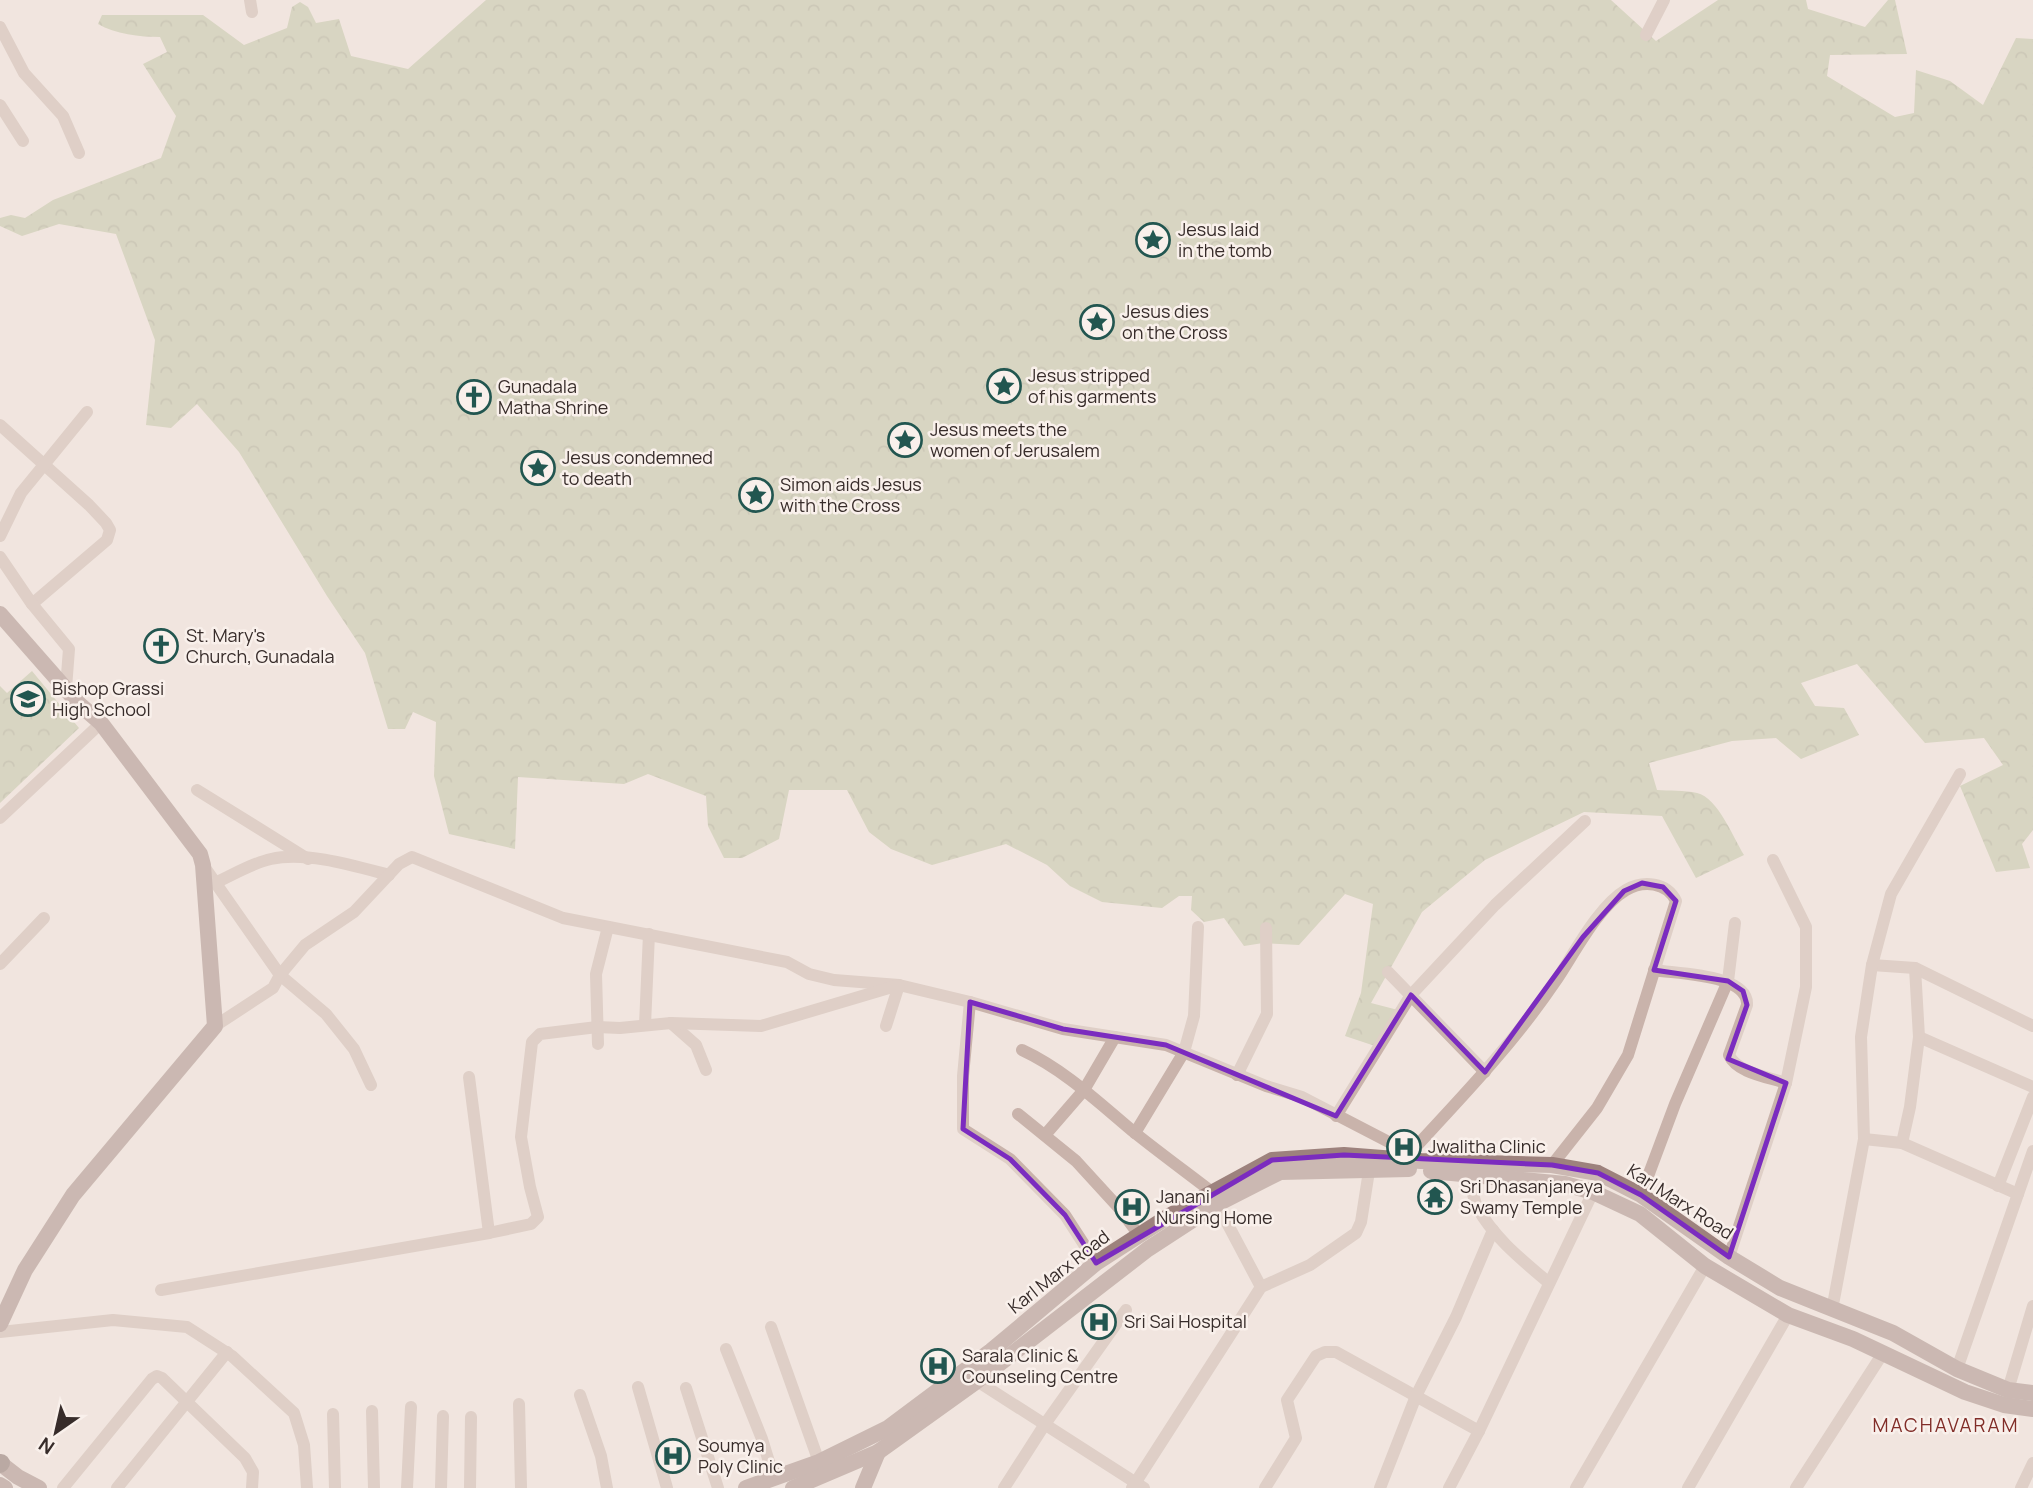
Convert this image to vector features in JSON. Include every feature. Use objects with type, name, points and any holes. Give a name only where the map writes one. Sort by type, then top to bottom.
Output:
[{"type":"main road","points":[[0,614],[79,704],[101,723],[200,854],[215,1026],[73,1195],[25,1270],[0,1324]]},
{"type":"main road","name":"Karl Marx Road","points":[[793,1488],[878,1452],[977,1381],[1214,1198],[1272,1160],[1344,1155],[1415,1157],[1552,1165],[1598,1173],[1641,1195],[1780,1288],[1893,1334],[1957,1369],[2008,1390],[2033,1393]]},
{"type":"main road","name":"Karl Marx Road","points":[[746,1488],[819,1462],[888,1428],[990,1351],[1096,1263],[1139,1235],[1214,1198],[1280,1172],[1398,1168],[1565,1184],[1593,1192],[1640,1214],[1705,1266],[1788,1315],[1853,1339],[1965,1392],[2004,1405],[2033,1409]]},
{"type":"main road","points":[[863,1488],[878,1452]]},
{"type":"main road","points":[[0,1463],[39,1488]]},
{"type":"main road","points":[[0,1485],[5,1488]]},
{"type":"street","points":[[1646,35],[1664,0]]},
{"type":"street","points":[[0,27],[24,73],[62,116],[79,153]]},
{"type":"street","points":[[0,105],[23,141]]},
{"type":"street","points":[[0,536],[21,493],[87,412]]},
{"type":"street","points":[[0,425],[89,505],[110,530],[107,540],[33,604]]},
{"type":"street","points":[[0,557],[69,649],[66,688]]},
{"type":"street","points":[[0,817],[101,723]]},
{"type":"street","points":[[1832,1310],[1864,1139],[1861,1037],[1872,965],[1891,894],[1960,774]]},
{"type":"street","points":[[197,790],[309,859]]},
{"type":"street","points":[[1336,1116],[1411,995],[1495,905],[1585,821]]},
{"type":"street","points":[[215,1026],[273,988],[305,944],[354,912],[399,864],[412,857],[563,918],[787,962],[809,974],[834,980],[899,985],[971,1002],[1063,1029],[1166,1045],[1302,1097],[1415,1157],[1435,1171]]},
{"type":"street","points":[[215,883],[269,859],[309,859],[350,865],[389,875]]},
{"type":"street","points":[[1730,1257],[1786,1083],[1806,988],[1806,927],[1773,860]]},
{"type":"street","points":[[203,865],[280,975],[326,1014],[354,1049],[372,1085]]},
{"type":"street","points":[[1415,1157],[1555,982],[1583,937],[1624,891],[1643,883],[1663,887],[1672,892],[1676,901],[1628,1055],[1597,1108],[1552,1165]]},
{"type":"street","points":[[0,964],[44,918]]},
{"type":"street","points":[[1641,1195],[1675,1104],[1728,981],[1735,923]]},
{"type":"street","points":[[598,1044],[596,974],[608,927]]},
{"type":"street","points":[[1135,1133],[1184,1052],[1194,1016],[1198,927]]},
{"type":"street","points":[[1237,1074],[1267,1014],[1266,928]]},
{"type":"street","points":[[645,1025],[649,934]]},
{"type":"street","points":[[1872,965],[1915,968],[2033,1026]]},
{"type":"street","points":[[1902,1143],[1910,1107],[1919,1037],[1915,968]]},
{"type":"street","points":[[1654,970],[1728,981],[1744,990],[1748,997],[1747,1005],[1729,1055],[1733,1063],[1741,1068],[1786,1083]]},
{"type":"street","points":[[1388,972],[1485,1072]]},
{"type":"street","points":[[161,1290],[531,1224],[538,1217],[521,1137],[535,1037],[540,1034],[597,1027],[620,1028],[671,1023],[761,1026],[899,985]]},
{"type":"street","points":[[886,1026],[899,985]]},
{"type":"street","points":[[971,1002],[963,1076],[963,1129],[1010,1158],[1065,1215],[1096,1263]]},
{"type":"street","points":[[671,1023],[696,1045],[706,1070]]},
{"type":"street","points":[[1045,1135],[1084,1090],[1115,1037]]},
{"type":"street","points":[[1919,1037],[2033,1087]]},
{"type":"street","points":[[1022,1050],[1036,1056],[1084,1090],[1214,1198],[1261,1287]]},
{"type":"street","points":[[469,1077],[489,1233]]},
{"type":"street","points":[[1998,1186],[2033,1097]]},
{"type":"street","points":[[1018,1114],[1076,1161],[1119,1208],[1139,1235]]},
{"type":"street","points":[[1864,1139],[1902,1143],[2018,1194]]},
{"type":"street","points":[[1957,1369],[2033,1151]]},
{"type":"street","points":[[977,1381],[1137,1486],[1261,1287],[1310,1265],[1356,1233],[1361,1222],[1369,1171]]},
{"type":"street","points":[[1469,1175],[1476,1205],[1493,1230],[1508,1248],[1549,1283]]},
{"type":"street","points":[[1449,1488],[1593,1192]]},
{"type":"street","points":[[1380,1488],[1416,1396],[1456,1317],[1493,1230]]},
{"type":"street","points":[[1577,1488],[1705,1266]]},
{"type":"street","points":[[2008,1390],[2033,1306]]},
{"type":"street","points":[[1004,1488],[1045,1424],[1126,1310]]},
{"type":"street","points":[[1688,1488],[1788,1315]]},
{"type":"street","points":[[0,1332],[113,1320],[187,1328],[226,1352],[294,1413],[304,1445],[307,1488]]},
{"type":"street","points":[[771,1327],[819,1462]]},
{"type":"street","points":[[726,1349],[762,1439],[774,1478]]},
{"type":"street","points":[[117,1488],[226,1352]]},
{"type":"street","points":[[1265,1488],[1296,1438],[1287,1400],[1316,1356],[1325,1352],[1336,1352],[1479,1431]]},
{"type":"street","points":[[1796,1488],[1883,1353]]},
{"type":"street","points":[[63,1488],[157,1376],[188,1400],[250,1464],[253,1472],[252,1488]]},
{"type":"street","points":[[638,1387],[667,1488]]},
{"type":"street","points":[[686,1388],[718,1488]]},
{"type":"street","points":[[580,1395],[601,1456],[607,1488]]},
{"type":"street","points":[[519,1404],[521,1488]]},
{"type":"street","points":[[407,1488],[411,1407]]},
{"type":"street","points":[[372,1411],[374,1488]]},
{"type":"street","points":[[333,1414],[335,1488]]},
{"type":"street","points":[[441,1488],[443,1416]]},
{"type":"street","points":[[470,1488],[471,1417]]},
{"type":"street","points":[[2021,1488],[2033,1463]]},
{"type":"highlighted area","points":[[1642,883],[1663,887],[1676,901],[1654,970],[1728,981],[1743,991],[1747,1005],[1728,1059],[1786,1083],[1729,1257],[1641,1195],[1598,1173],[1552,1165],[1344,1155],[1272,1160],[1096,1263],[1065,1215],[1010,1159],[963,1129],[970,1002],[1063,1029],[1166,1045],[1336,1116],[1411,995],[1485,1072],[1583,937],[1624,891]]},
{"type":"green space","points":[[486,0],[1611,0],[1656,41],[1718,0],[1806,0],[1808,9],[1865,27],[1888,0],[1895,0],[1907,54],[1830,55],[1827,76],[1895,117],[1914,113],[1916,70],[1950,81],[1983,105],[2016,38],[2033,39],[2033,830],[2022,844],[2030,868],[1996,872],[1960,786],[2003,765],[1984,738],[1925,743],[1857,664],[1801,683],[1815,706],[1844,708],[1859,735],[1801,759],[1776,738],[1732,741],[1649,763],[1657,790],[1697,793],[1712,802],[1744,855],[1696,878],[1662,816],[1584,812],[1485,860],[1422,912],[1371,1003],[1398,1010],[1378,1047],[1345,1036],[1361,993],[1373,904],[1345,894],[1299,945],[1263,943],[1244,946],[1224,918],[1204,922],[1191,910],[1192,896],[1179,896],[1162,908],[1102,902],[1070,886],[1047,865],[1006,844],[932,865],[891,849],[869,832],[847,790],[789,790],[779,839],[742,858],[724,858],[708,826],[706,796],[648,774],[624,784],[518,777],[515,849],[449,834],[434,776],[436,722],[413,712],[405,729],[388,729],[365,653],[239,452],[197,404],[171,428],[146,425],[155,340],[116,234],[59,224],[22,236],[0,226],[0,218],[11,215],[25,218],[53,200],[161,158],[176,116],[143,64],[167,52],[160,37],[128,34],[98,24],[102,15],[203,15],[244,45],[287,28],[292,7],[300,2],[308,7],[316,23],[339,19],[351,56],[408,69]]},
{"type":"green space","name":"Bishop Grassi High School","points":[[32,671],[79,728],[0,803],[0,686],[7,693]]},
{"type":"place","name":"Jesus laid in the tomb","points":[[1153,240]]},
{"type":"place","name":"Jesus dies on the Cross","points":[[1097,322]]},
{"type":"place","name":"Jesus stripped of his garments","points":[[1004,386]]},
{"type":"place","name":"Gunadala Matha Shrine","points":[[474,397]]},
{"type":"place","name":"Jesus meets the women of Jerusalem","points":[[905,440]]},
{"type":"place","name":"Jesus condemned to death","points":[[538,468]]},
{"type":"place","name":"Simon aids Jesus with the Cross","points":[[756,495]]},
{"type":"place","name":"St. Mary's Church, Gunadala","points":[[161,646]]},
{"type":"place","name":"Bishop Grassi High School","points":[[28,699]]},
{"type":"place","name":"Jwalitha Clinic","points":[[1404,1147]]},
{"type":"place","name":"Sri Dhasanjaneya Swamy Temple","points":[[1435,1197]]},
{"type":"place","name":"Janani Nursing Home","points":[[1132,1207]]},
{"type":"place","name":"Sri Sai Hospital","points":[[1099,1322]]},
{"type":"place","name":"Sarala Clinic & Counseling Centre","points":[[938,1366]]},
{"type":"place","name":"Soumya Poly Clinic","points":[[673,1456]]},
{"type":"district","name":"MACHAVARAM","points":[[1946,1425]]}]
